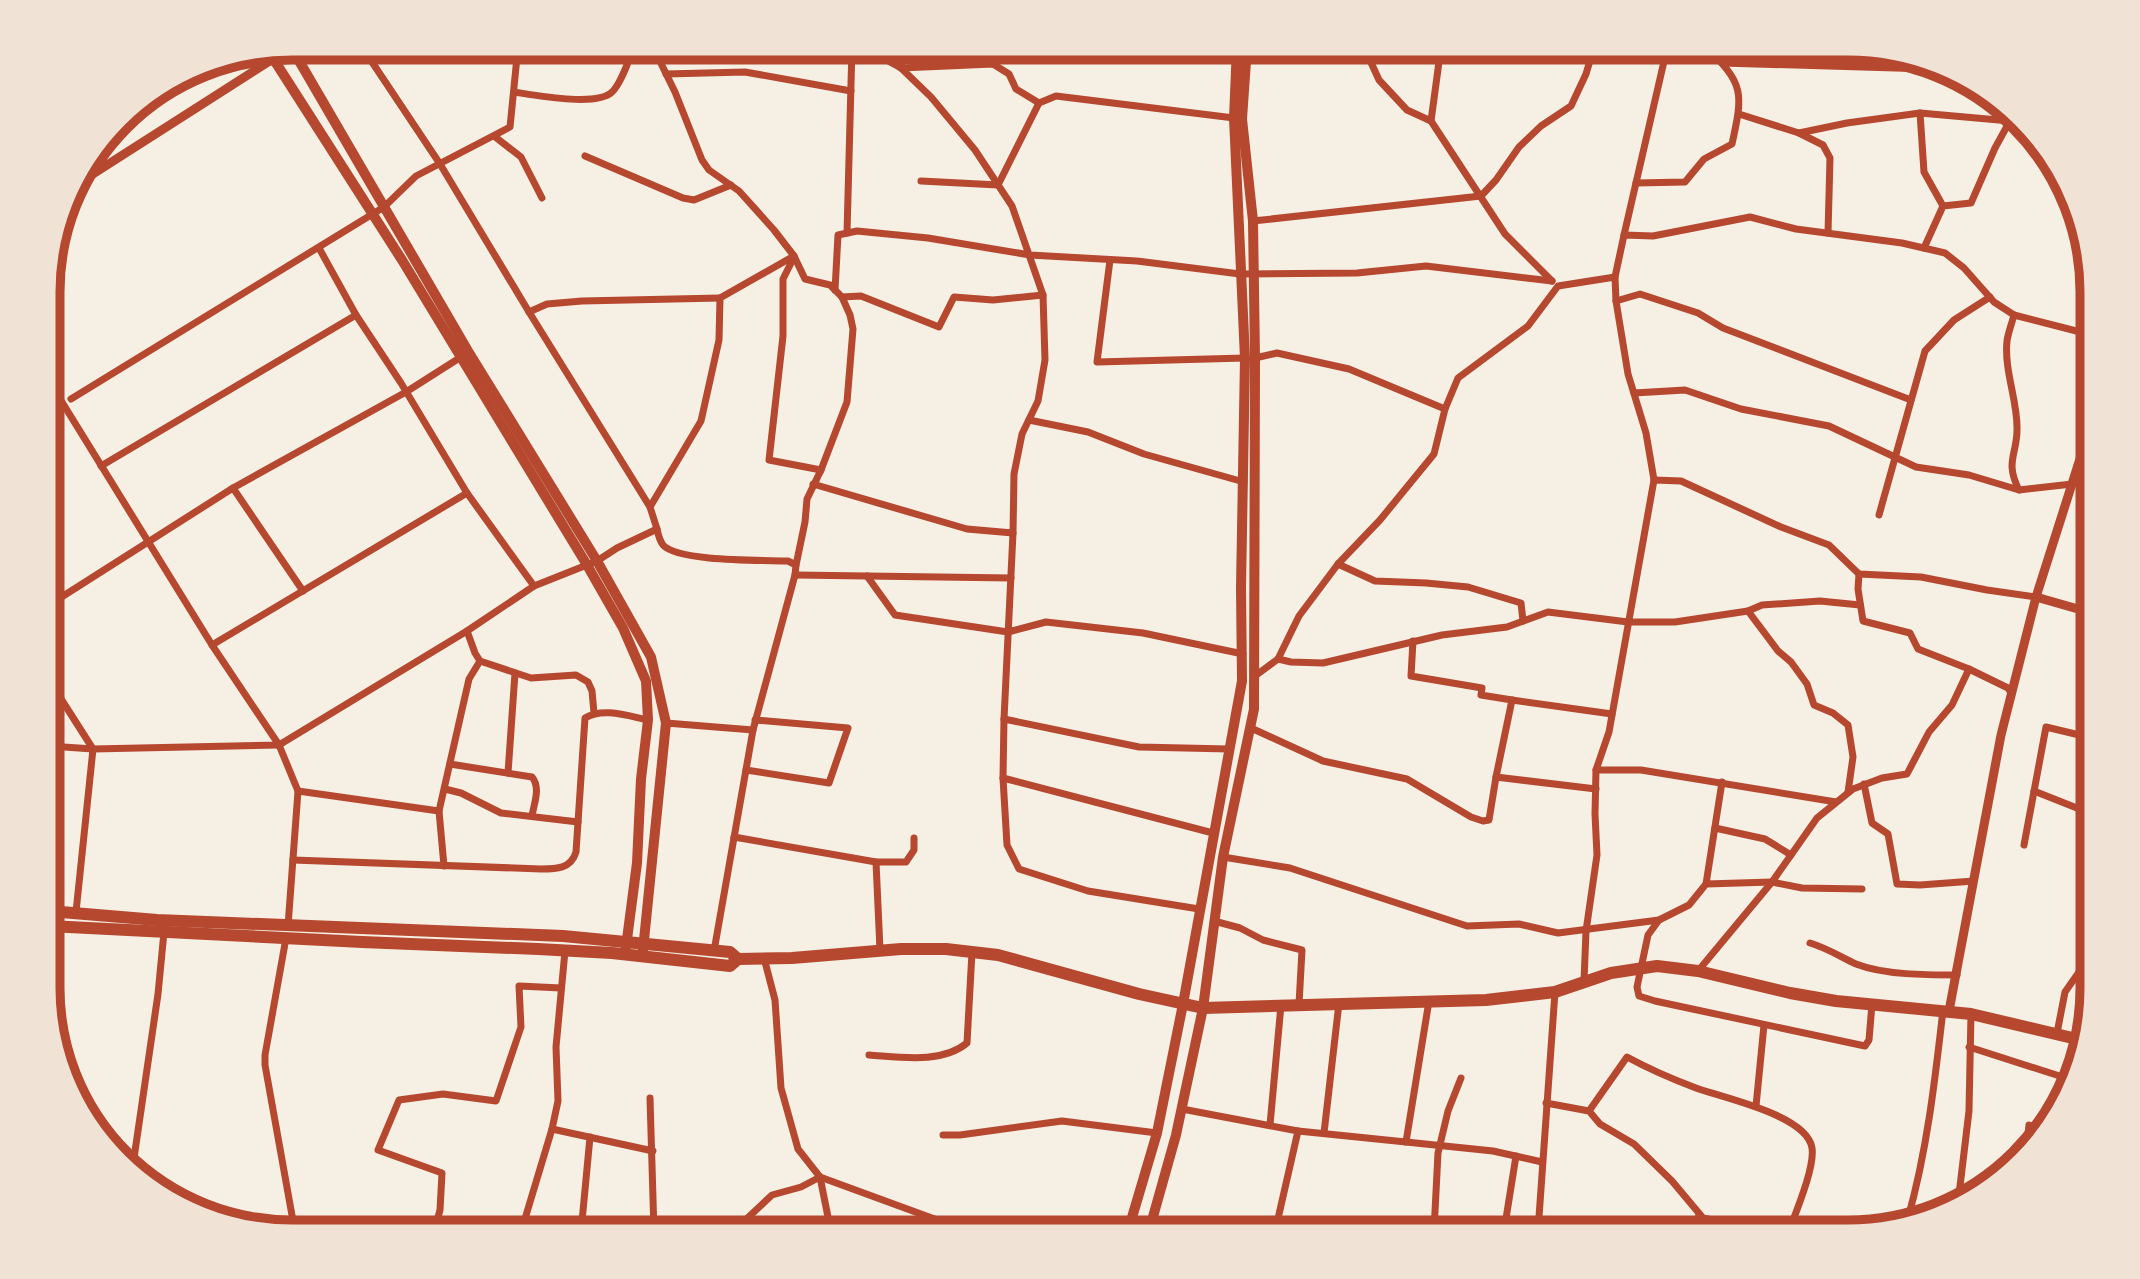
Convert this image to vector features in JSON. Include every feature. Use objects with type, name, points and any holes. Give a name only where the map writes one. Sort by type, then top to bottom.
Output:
[{"type":"highway","points":[[60,911],[287,932],[565,951],[626,949]]},
{"type":"highway","points":[[60,927],[164,932],[563,936],[626,949],[713,958],[730,952],[738,959],[880,950],[946,949],[998,955],[1139,994],[1203,1008],[1486,1000],[1555,992],[1611,973],[1657,966],[1698,971],[1790,993],[1971,1014],[2075,1038]]},
{"type":"main road","points":[[297,60],[592,563],[646,681],[648,720],[641,779],[637,863],[626,949]]},
{"type":"main road","points":[[1154,1219],[1182,1109],[1203,1008],[1223,857],[1251,728],[1255,676],[1250,358],[1241,274],[1234,118],[1236,60]]},
{"type":"main road","points":[[1131,1219],[1157,1133],[1184,1004],[1242,681],[1241,588],[1253,275],[1253,221],[1242,119],[1246,60]]},
{"type":"main road","points":[[275,61],[651,657],[666,723],[643,951]]},
{"type":"main road","points":[[1242,681],[1255,676]]},
{"type":"street","points":[[371,60],[440,164],[650,507],[663,545],[673,551],[698,557],[788,561],[796,565]]},
{"type":"street","points":[[71,399],[384,207],[416,176],[510,127],[517,60]]},
{"type":"street","points":[[514,92],[566,98],[599,98],[610,95],[628,60]]},
{"type":"street","points":[[659,60],[702,160],[709,170],[731,185],[752,205],[794,256],[801,274],[806,279],[830,285],[842,297],[853,329],[847,402],[807,499],[806,522],[795,575],[752,730],[713,958]]},
{"type":"street","points":[[847,233],[852,60]]},
{"type":"street","points":[[886,60],[901,68],[931,97],[975,150],[1012,206],[1043,295],[1045,360],[1038,401],[1022,434],[1014,474],[1003,719],[1007,845],[1019,869],[1087,891],[1199,909]]},
{"type":"street","points":[[901,68],[902,60]]},
{"type":"street","points":[[993,60],[993,64]]},
{"type":"street","points":[[1370,60],[1380,80],[1407,110],[1432,121],[1505,234],[1555,283]]},
{"type":"street","points":[[1432,121],[1439,60]]},
{"type":"street","points":[[1253,221],[1481,196],[1519,147],[1541,126],[1571,107],[1590,60]]},
{"type":"street","points":[[1584,981],[1586,931],[1597,855],[1596,770],[1609,732],[1654,480],[1646,433],[1628,374],[1616,301],[1615,277],[1664,60]]},
{"type":"street","points":[[1636,183],[1685,182],[1704,159],[1732,144],[1741,105],[1733,76],[1719,60]]},
{"type":"street","points":[[92,174],[262,61]]},
{"type":"street","points":[[1722,63],[1912,68]]},
{"type":"street","points":[[1891,63],[1893,67]]},
{"type":"street","points":[[901,68],[993,64],[1009,74],[1016,89],[1039,103]]},
{"type":"street","points":[[666,74],[745,72],[851,91]]},
{"type":"street","points":[[998,185],[1039,103],[1056,96],[1234,118]]},
{"type":"street","points":[[1799,133],[1920,113],[2002,118]]},
{"type":"street","points":[[1920,113],[1924,172],[1943,206]]},
{"type":"street","points":[[1739,114],[1799,133],[1823,145],[1830,158],[1828,233]]},
{"type":"street","points":[[1943,206],[1971,203],[2008,124]]},
{"type":"street","points":[[494,136],[521,157],[542,198]]},
{"type":"street","points":[[585,156],[683,198],[694,200],[731,185]]},
{"type":"street","points":[[921,181],[998,185]]},
{"type":"street","points":[[1924,248],[1943,206]]},
{"type":"street","points":[[1624,234],[1653,236],[1749,217],[1796,229],[1902,243],[1945,253],[1964,268],[1990,297],[2014,315],[2080,332]]},
{"type":"street","points":[[835,290],[838,235],[857,231],[928,238],[1030,255],[1137,261],[1253,275],[1357,273],[1426,266],[1555,283],[1615,277]]},
{"type":"street","points":[[319,248],[356,315],[467,493],[534,586]]},
{"type":"street","points":[[529,312],[547,304],[582,300],[720,298],[794,256]]},
{"type":"street","points":[[794,256],[783,279],[783,336],[769,460],[821,470]]},
{"type":"street","points":[[1110,260],[1097,362],[1250,358],[1277,353],[1349,369],[1444,409]]},
{"type":"street","points":[[1255,676],[1278,659],[1299,615],[1338,564],[1381,520],[1434,454],[1444,409],[1458,378],[1528,327],[1555,283]]},
{"type":"street","points":[[842,297],[861,296],[939,327],[954,297],[993,300],[1043,295]]},
{"type":"street","points":[[1616,301],[1640,295],[1698,313],[1723,328],[1911,400]]},
{"type":"street","points":[[1879,515],[1925,351],[1954,320],[1990,297]]},
{"type":"street","points":[[650,507],[701,421],[719,340],[720,298]]},
{"type":"street","points":[[101,466],[356,315]]},
{"type":"street","points":[[2014,315],[2007,341],[2017,429],[2011,457],[2012,476],[2019,490]]},
{"type":"street","points":[[60,598],[233,488],[406,392],[461,358]]},
{"type":"street","points":[[1634,393],[1685,390],[1741,409],[1829,426],[1916,467],[1969,475],[2019,490],[2072,484]]},
{"type":"street","points":[[60,400],[212,645],[279,745],[298,791],[287,932],[265,1055],[293,1220]]},
{"type":"street","points":[[1029,420],[1088,432],[1144,454],[1244,482]]},
{"type":"street","points":[[1910,1212],[1917,1185],[1946,1010],[1957,975],[2001,734],[2036,597],[2080,459]]},
{"type":"street","points":[[1654,480],[1681,481],[1770,523],[1829,545],[1859,574],[1922,577],[2036,597],[2080,610]]},
{"type":"street","points":[[813,484],[967,529],[1013,533]]},
{"type":"street","points":[[233,488],[303,591]]},
{"type":"street","points":[[212,645],[467,493]]},
{"type":"street","points":[[60,746],[279,745],[467,631],[534,586],[592,563],[657,529]]},
{"type":"street","points":[[1338,564],[1376,581],[1468,587],[1521,603],[1523,621]]},
{"type":"street","points":[[1859,574],[1858,589],[1863,621],[1910,633],[1918,649],[1969,669],[2011,692]]},
{"type":"street","points":[[795,575],[1011,578]]},
{"type":"street","points":[[867,576],[895,615],[1008,632],[1046,622],[1143,633],[1243,654]]},
{"type":"street","points":[[1278,659],[1323,663],[1413,641],[1507,627],[1548,612],[1628,622],[1675,622],[1748,611],[1762,605],[1820,601],[1860,605]]},
{"type":"street","points":[[1748,611],[1807,684],[1814,705],[1833,713],[1848,725],[1853,757],[1848,792]]},
{"type":"street","points":[[467,631],[480,661],[515,673],[543,678],[576,675],[587,682],[592,691],[594,713]]},
{"type":"street","points":[[1413,641],[1411,676],[1482,688],[1481,695],[1612,714]]},
{"type":"street","points":[[444,866],[439,811],[469,679],[480,661]]},
{"type":"street","points":[[1698,971],[1772,882],[1817,818],[1848,792],[1864,784],[1907,774],[1929,732],[1952,705],[1969,669]]},
{"type":"street","points":[[508,773],[515,673]]},
{"type":"street","points":[[60,697],[93,748],[76,912]]},
{"type":"street","points":[[1251,728],[1323,761],[1407,779],[1471,817],[1483,821],[1489,820],[1512,700]]},
{"type":"street","points":[[293,860],[541,869],[567,866],[573,861],[576,852],[585,718],[594,713],[648,720]]},
{"type":"street","points":[[1003,719],[1139,747],[1228,749]]},
{"type":"street","points":[[746,771],[829,783],[848,728],[755,720]]},
{"type":"street","points":[[666,723],[752,730]]},
{"type":"street","points":[[2024,845],[2046,727],[2080,735]]},
{"type":"street","points":[[450,764],[532,777],[537,783],[532,816]]},
{"type":"street","points":[[1596,770],[1641,770],[1836,802]]},
{"type":"street","points":[[1496,777],[1596,789]]},
{"type":"street","points":[[1003,778],[1213,833]]},
{"type":"street","points":[[1223,857],[1290,868],[1467,926],[1520,924],[1558,933],[1586,931],[1659,919],[1689,905],[1706,884],[1722,782]]},
{"type":"street","points":[[1864,784],[1872,823],[1888,834],[1897,884],[1974,881]]},
{"type":"street","points":[[445,789],[461,793],[501,813],[578,822]]},
{"type":"street","points":[[298,791],[439,811]]},
{"type":"street","points":[[2034,791],[2080,809]]},
{"type":"street","points":[[1715,828],[1765,839],[1791,855]]},
{"type":"street","points":[[734,837],[876,862],[906,862],[914,850],[914,838]]},
{"type":"street","points":[[876,862],[880,950]]},
{"type":"street","points":[[1706,884],[1772,882],[1802,888],[1863,889]]},
{"type":"street","points":[[1659,919],[1647,935],[1637,987],[1639,996],[1866,1046],[1869,1040],[1872,1004]]},
{"type":"street","points":[[1214,921],[1240,928],[1263,940],[1302,950],[1299,1004]]},
{"type":"street","points":[[134,1157],[164,932]]},
{"type":"street","points":[[1810,943],[1830,949],[1858,964],[1911,974],[1957,975]]},
{"type":"street","points":[[526,1220],[558,1101],[556,1047],[565,951]]},
{"type":"street","points":[[869,1055],[914,1058],[957,1051],[967,1043],[972,952]]},
{"type":"street","points":[[764,958],[775,1000],[781,1088],[797,1149],[820,1177],[829,1220]]},
{"type":"street","points":[[2057,1033],[2065,992],[2080,970]]},
{"type":"street","points":[[437,1220],[442,1173],[378,1150],[400,1100],[443,1094],[496,1101],[521,1027],[519,986],[561,988]]},
{"type":"street","points":[[1539,1219],[1555,992]]},
{"type":"street","points":[[1406,1142],[1429,1000]]},
{"type":"street","points":[[1325,1133],[1339,1003]]},
{"type":"street","points":[[1270,1125],[1280,1005]]},
{"type":"street","points":[[1960,1190],[1969,1111],[1971,1014]]},
{"type":"street","points":[[1756,1105],[1764,1025]]},
{"type":"street","points":[[1969,1047],[2062,1077]]},
{"type":"street","points":[[1589,1111],[1627,1057],[1697,1088],[1756,1105],[1778,1115],[1805,1135],[1812,1145],[1813,1159],[1793,1219]]},
{"type":"street","points":[[1434,1219],[1435,1177],[1441,1144],[1448,1111],[1461,1078]]},
{"type":"street","points":[[650,1098],[654,1220]]},
{"type":"street","points":[[1546,1102],[1589,1111],[1600,1124],[1634,1144],[1672,1181],[1704,1219]]},
{"type":"street","points":[[1182,1109],[1298,1131],[1441,1144],[1542,1162]]},
{"type":"street","points":[[943,1135],[1062,1121],[1157,1133]]},
{"type":"street","points":[[2027,1136],[2029,1125]]},
{"type":"street","points":[[552,1129],[653,1151]]},
{"type":"street","points":[[1279,1219],[1298,1131]]},
{"type":"street","points":[[581,1220],[590,1137]]},
{"type":"street","points":[[1506,1219],[1516,1156]]},
{"type":"street","points":[[746,1220],[772,1195],[801,1187],[820,1177],[936,1220]]},
{"type":"street","points":[[1698,1219],[1699,1214]]}]
